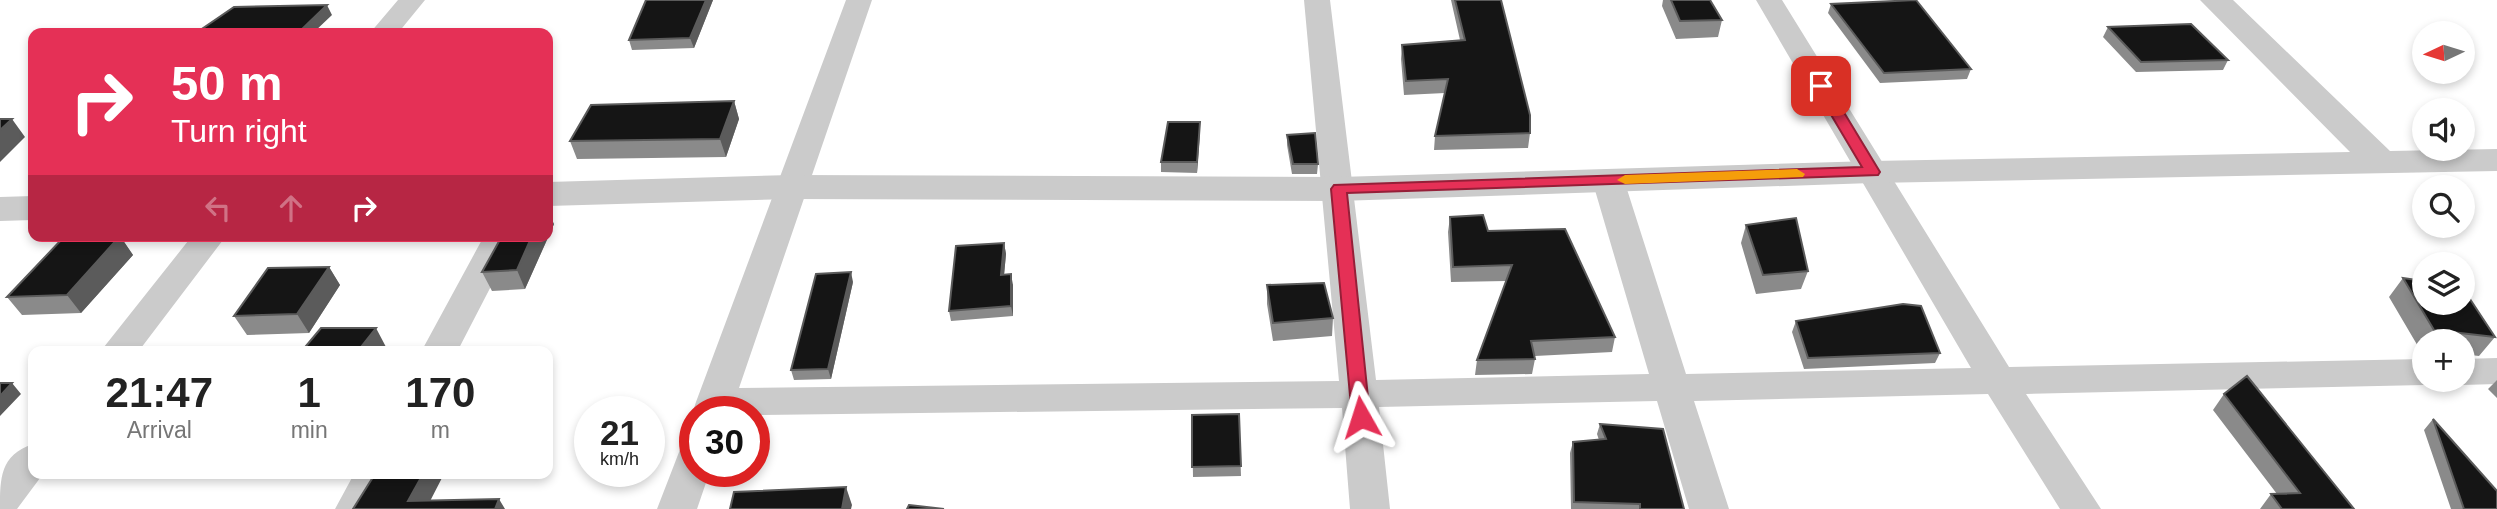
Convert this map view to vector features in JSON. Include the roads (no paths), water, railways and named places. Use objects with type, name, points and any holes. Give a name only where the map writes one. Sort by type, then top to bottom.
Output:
[{"type":"street","points":[[388,28],[412,0]]},
{"type":"street","points":[[717,396],[859,0]]},
{"type":"street","points":[[1317,0],[1339,189],[1370,509]]},
{"type":"street","points":[[1769,0],[1998,381],[2081,509]]},
{"type":"street","points":[[2215,0],[2381,162]]},
{"type":"street","points":[[553,194],[792,187],[1339,189],[1872,172],[2497,160]]},
{"type":"street","points":[[1608,180],[1709,509]]},
{"type":"street","points":[[0,209],[28,208]]},
{"type":"street","points":[[123,346],[205,242]]},
{"type":"street","points":[[442,346],[498,242]]},
{"type":"street","points":[[2475,372],[2497,371]]},
{"type":"street","points":[[770,406],[2412,372]]},
{"type":"street","points":[[0,501],[28,465]]},
{"type":"street","points":[[355,509],[371,479]]},
{"type":"street","points":[[677,509],[685,487]]}]
